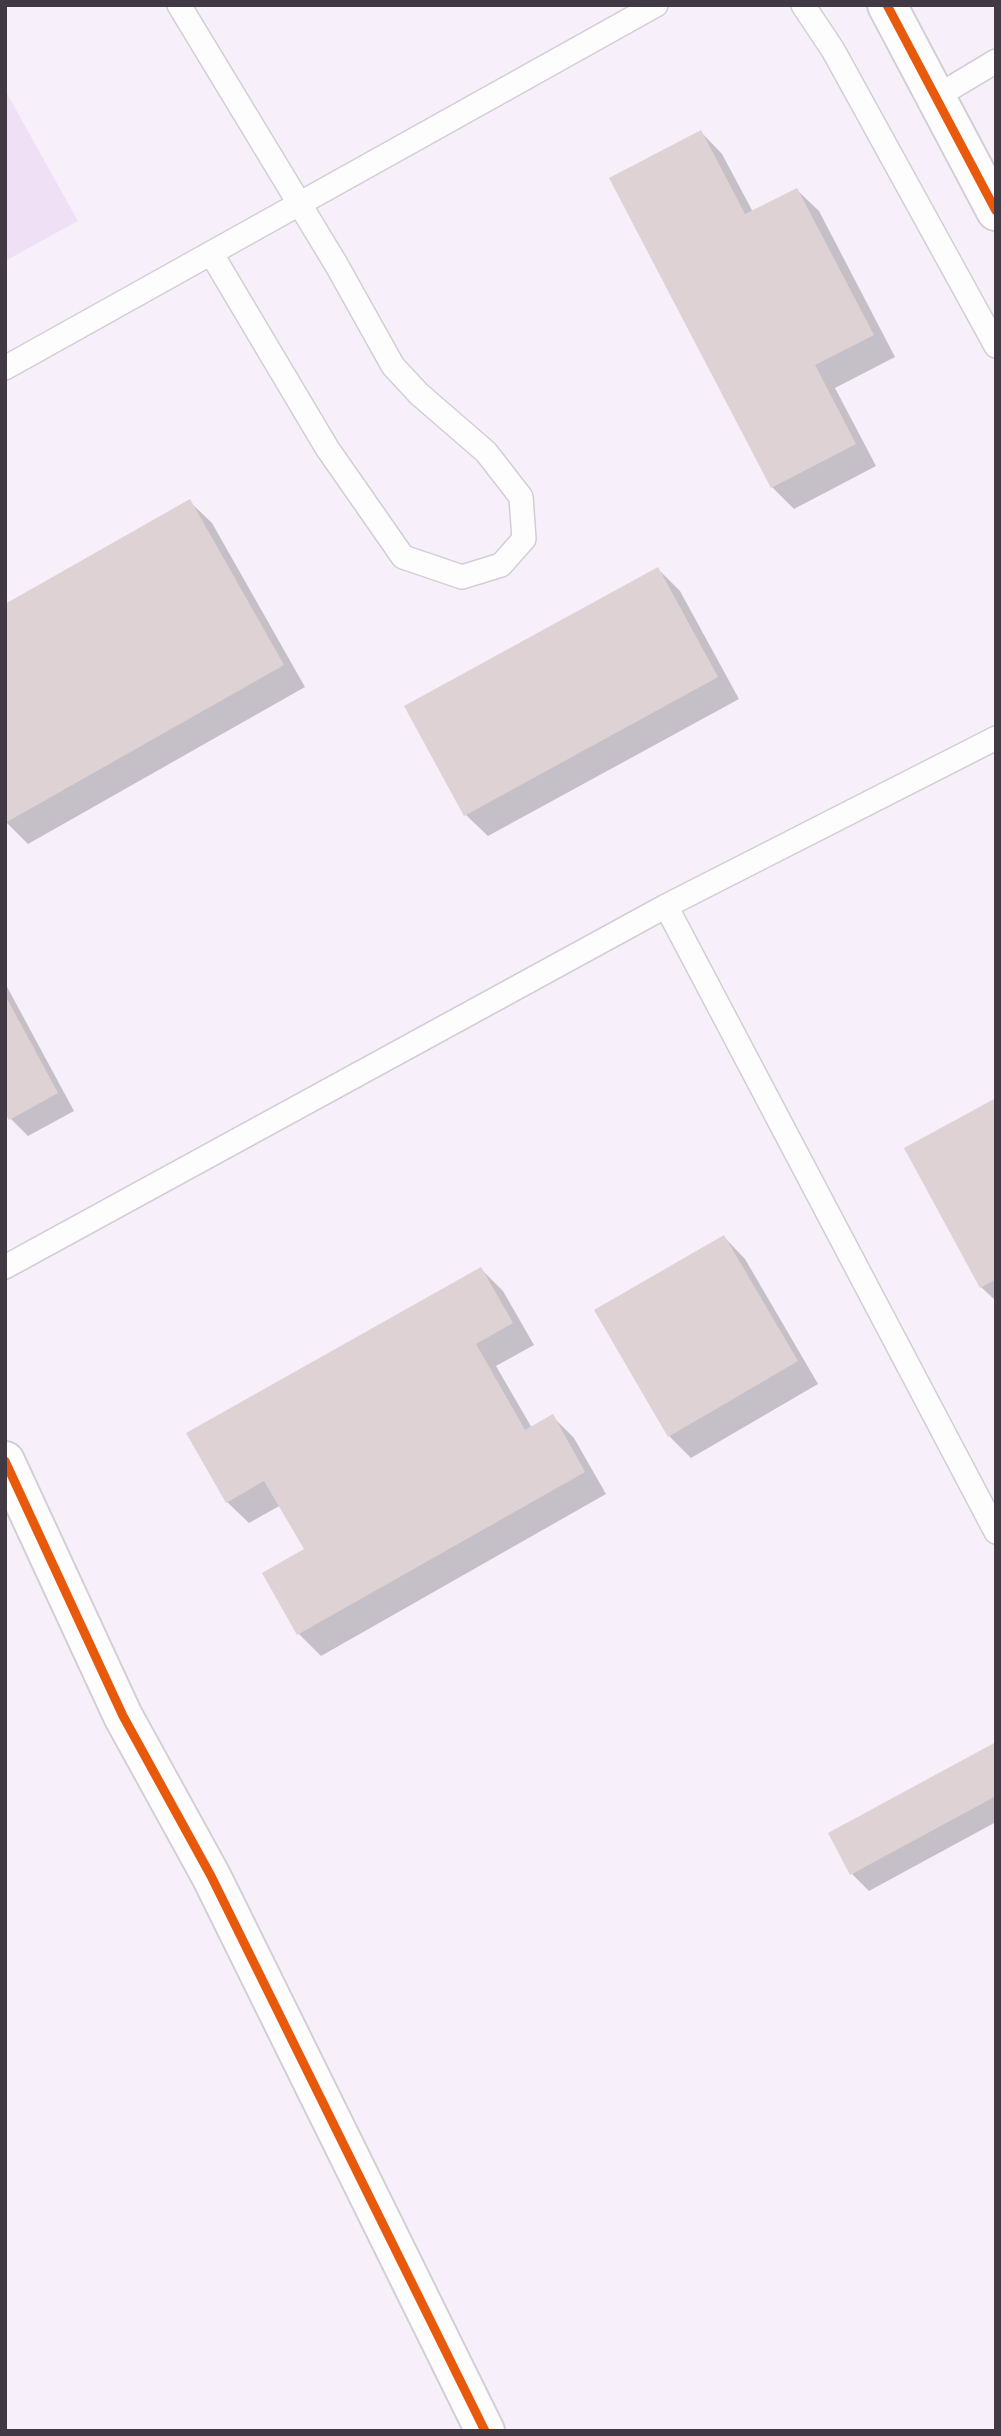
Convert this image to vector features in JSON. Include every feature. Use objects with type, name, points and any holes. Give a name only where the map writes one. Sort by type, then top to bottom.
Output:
[{"type":"street","points":[[887,5],[996,211]]},
{"type":"street","points":[[5,1461],[19,1525],[211,1876],[485,2431]]},
{"type":"lane","points":[[178,5],[299,203],[393,366],[419,394],[486,452],[521,497],[524,540],[501,565],[462,577],[403,557],[327,448],[211,253]]},
{"type":"lane","points":[[5,368],[656,5]]},
{"type":"lane","points":[[803,5],[833,50],[996,346]]},
{"type":"lane","points":[[936,97],[996,61]]},
{"type":"lane","points":[[5,1266],[666,906],[996,738]]},
{"type":"lane","points":[[666,906],[996,1532]]},
{"type":"shaded area","points":[[5,90],[78,221],[5,261]]},
{"type":"building","points":[[701,130],[745,214],[797,188],[874,335],[815,365],[856,444],[771,488],[609,178]]},
{"type":"building","points":[[190,499],[284,665],[5,823],[5,604]]},
{"type":"building","points":[[658,567],[718,677],[464,816],[404,706]]},
{"type":"building","points":[[5,995],[58,1093],[9,1120],[5,1113]]},
{"type":"building","points":[[996,1098],[996,1279],[980,1288],[904,1148]]},
{"type":"building","points":[[724,1235],[798,1361],[668,1437],[594,1310]]},
{"type":"building","points":[[481,1267],[513,1323],[476,1344],[525,1430],[553,1414],[585,1472],[297,1635],[262,1573],[304,1549],[264,1481],[226,1503],[186,1433]]},
{"type":"building","points":[[996,1742],[996,1796],[850,1875],[828,1833]]},
{"type":"cycle path","points":[[887,5],[996,211]]},
{"type":"cycle path","points":[[5,1461],[123,1716],[211,1876],[485,2431]]}]
